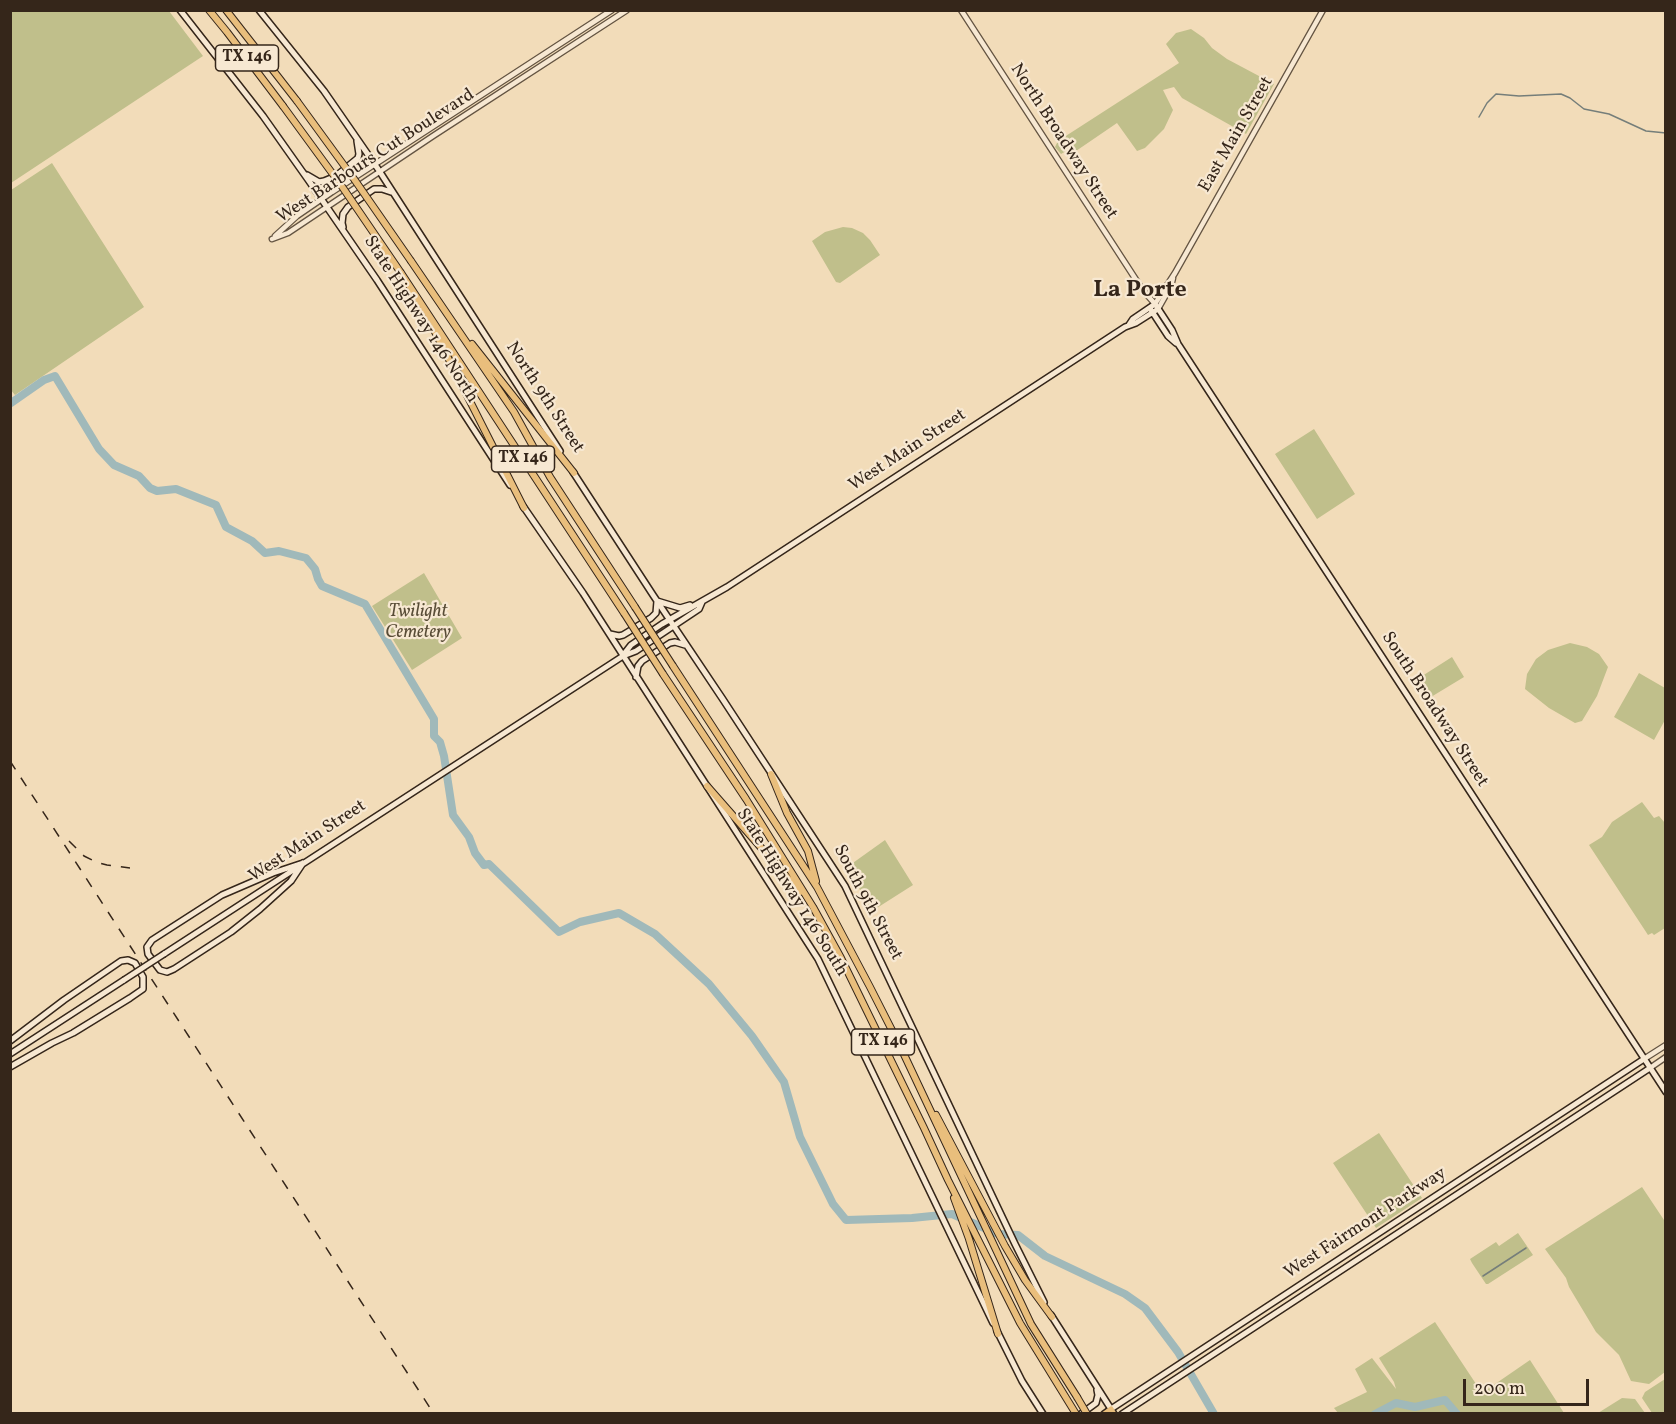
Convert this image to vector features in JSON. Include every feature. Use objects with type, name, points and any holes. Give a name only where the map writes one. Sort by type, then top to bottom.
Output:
[{"type":"highway","name":"TX 146","points":[[209,10],[343,188],[401,273],[746,799],[813,907],[846,969],[959,1204]]},
{"type":"highway","name":"TX 146","points":[[226,10],[297,101],[444,307],[514,412],[550,477],[817,887],[900,1046],[1031,1324],[1088,1413]]},
{"type":"highway","points":[[421,305],[524,508]]},
{"type":"highway","points":[[444,307],[574,473]]},
{"type":"highway","points":[[771,774],[787,813],[808,851],[817,887]]},
{"type":"highway","points":[[707,786],[813,907]]},
{"type":"highway","points":[[900,1046],[1005,1246],[1025,1280],[1052,1317]]},
{"type":"highway","points":[[959,1204],[998,1334]]},
{"type":"highway","points":[[959,1204],[1020,1323],[1076,1413]]},
{"type":"main road","name":"State Highway 146 North","points":[[180,10],[263,117],[345,232],[623,656]]},
{"type":"main road","points":[[259,10],[324,91],[393,192]]},
{"type":"main road","points":[[303,173],[319,182],[336,176],[358,158],[356,137]]},
{"type":"main road","points":[[345,232],[342,223],[343,214],[348,207],[374,189],[393,192]]},
{"type":"main road","name":"North 9th Street","points":[[393,192],[669,620]]},
{"type":"main road","name":"West Main Street","points":[[623,656],[631,645],[669,620],[702,602],[1129,325],[1133,319],[1154,308]]},
{"type":"main road","name":"South Broadway Street","points":[[1154,308],[1168,336],[1178,344],[1665,1092]]},
{"type":"main road","points":[[609,634],[623,635],[651,618],[656,613],[657,601],[680,608],[702,602]]},
{"type":"main road","name":"West Main Street","points":[[10,1054],[623,656],[636,651],[699,609],[702,602]]},
{"type":"main road","name":"South 9th Street","points":[[669,620],[845,886],[1052,1317]]},
{"type":"main road","points":[[636,677],[642,660],[660,649],[675,642],[687,646]]},
{"type":"main road","name":"State Highway 146 South","points":[[623,656],[818,959],[998,1334],[1022,1381],[1043,1413]]},
{"type":"main road","points":[[303,863],[291,881],[260,909],[231,932],[174,969],[166,972],[160,970],[148,954],[147,947],[152,940],[214,900],[245,885],[303,863]]},
{"type":"main road","points":[[10,1041],[64,1000],[121,962],[128,960],[135,963],[139,969],[143,977],[142,989],[99,1018],[10,1066]]},
{"type":"main road","name":"West Fairmont Parkway","points":[[1104,1413],[1113,1411],[1165,1372],[1644,1059]]},
{"type":"main road","name":"West Fairmont Parkway","points":[[1122,1413],[1650,1068]]},
{"type":"main road","points":[[1614,1079],[1620,1088]]},
{"type":"main road","points":[[1376,1235],[1382,1243]]},
{"type":"main road","points":[[1052,1317],[1113,1411]]},
{"type":"main road","points":[[1165,1372],[1170,1383]]},
{"type":"main road","points":[[1081,1413],[1096,1403],[1097,1387]]},
{"type":"street","name":"West Barbours Cut Boulevard","points":[[612,10],[322,199],[297,216],[272,239],[288,233],[627,10]]},
{"type":"street","name":"North Broadway Street","points":[[961,10],[1154,308]]},
{"type":"street","name":"East Main Street","points":[[1154,308],[1323,10]]},
{"type":"street","points":[[1644,1059],[1665,1045]]},
{"type":"street","points":[[1650,1068],[1665,1057]]},
{"type":"green space","points":[[11,10],[169,11],[203,56],[11,183]]},
{"type":"green space","points":[[1191,29],[1227,59],[1274,84],[1246,134],[1182,98],[1174,87],[1163,90],[1173,110],[1164,129],[1145,148],[1137,151],[1117,123],[1076,151],[1073,147],[1061,154],[1055,147],[1058,141],[1179,63],[1166,44],[1176,33]]},
{"type":"green space","points":[[52,163],[144,307],[15,395],[10,389],[11,190]]},
{"type":"green space","points":[[843,227],[863,233],[880,255],[840,283],[836,282],[812,241],[825,232]]},
{"type":"green space","points":[[1314,429],[1355,494],[1317,519],[1275,454]]},
{"type":"green space","name":"Twilight Cemetery","points":[[424,573],[462,638],[412,670],[372,606]]},
{"type":"green space","points":[[1570,643],[1587,647],[1599,654],[1608,667],[1597,696],[1582,721],[1575,723],[1549,708],[1525,689],[1527,674],[1536,659],[1548,650]]},
{"type":"green space","points":[[1452,657],[1464,677],[1431,697],[1419,678]]},
{"type":"green space","points":[[1639,673],[1665,688],[1665,720],[1654,740],[1614,717]]},
{"type":"green space","points":[[1642,802],[1654,818],[1659,816],[1665,823],[1665,928],[1654,935],[1652,933],[1648,935],[1589,845],[1602,837],[1612,822]]},
{"type":"green space","points":[[885,840],[913,885],[869,913],[850,865]]},
{"type":"green space","points":[[1379,1133],[1422,1198],[1376,1228],[1333,1163]]},
{"type":"green space","points":[[1642,1187],[1666,1223],[1665,1372],[1649,1384],[1631,1381],[1619,1355],[1596,1332],[1566,1278],[1545,1249]]},
{"type":"green space","points":[[1518,1233],[1533,1255],[1486,1284],[1470,1259],[1496,1242],[1499,1246]]},
{"type":"green space","points":[[1435,1322],[1482,1393],[1530,1360],[1564,1413],[1338,1413],[1334,1408],[1367,1392],[1355,1369],[1372,1358],[1396,1389],[1379,1358]]},
{"type":"green space","points":[[1665,1379],[1665,1413],[1652,1413],[1642,1398],[1645,1392]]},
{"type":"green space","points":[[1622,1398],[1635,1399],[1645,1413],[1598,1413]]},
{"type":"waterway","points":[[1479,117],[1487,103],[1496,94],[1519,96],[1561,94],[1584,109],[1609,114],[1646,131],[1666,133]]},
{"type":"waterway","points":[[11,403],[44,380],[55,376],[99,449],[114,465],[139,476],[150,488],[157,491],[176,489],[216,505],[226,527],[252,541],[265,553],[279,551],[306,558],[315,569],[322,586],[365,604],[434,719],[434,736],[440,742],[444,756],[453,815],[469,837],[475,853],[484,865],[489,864],[559,932],[580,922],[619,913],[655,934],[709,984],[752,1036],[784,1082],[800,1137],[833,1204],[846,1220],[952,1214],[998,1234],[1018,1235],[1045,1256],[1125,1294],[1145,1308],[1178,1352],[1214,1414]]},
{"type":"waterway","points":[[1483,1276],[1526,1248]]},
{"type":"waterway","points":[[1375,1414],[1396,1403],[1415,1407],[1445,1400],[1457,1414]]},
{"type":"railway","points":[[10,761],[434,1414]]},
{"type":"railway","points":[[69,841],[84,856],[96,862],[130,868]]},
{"type":"district","name":"La Porte","points":[[1140,292]]}]
